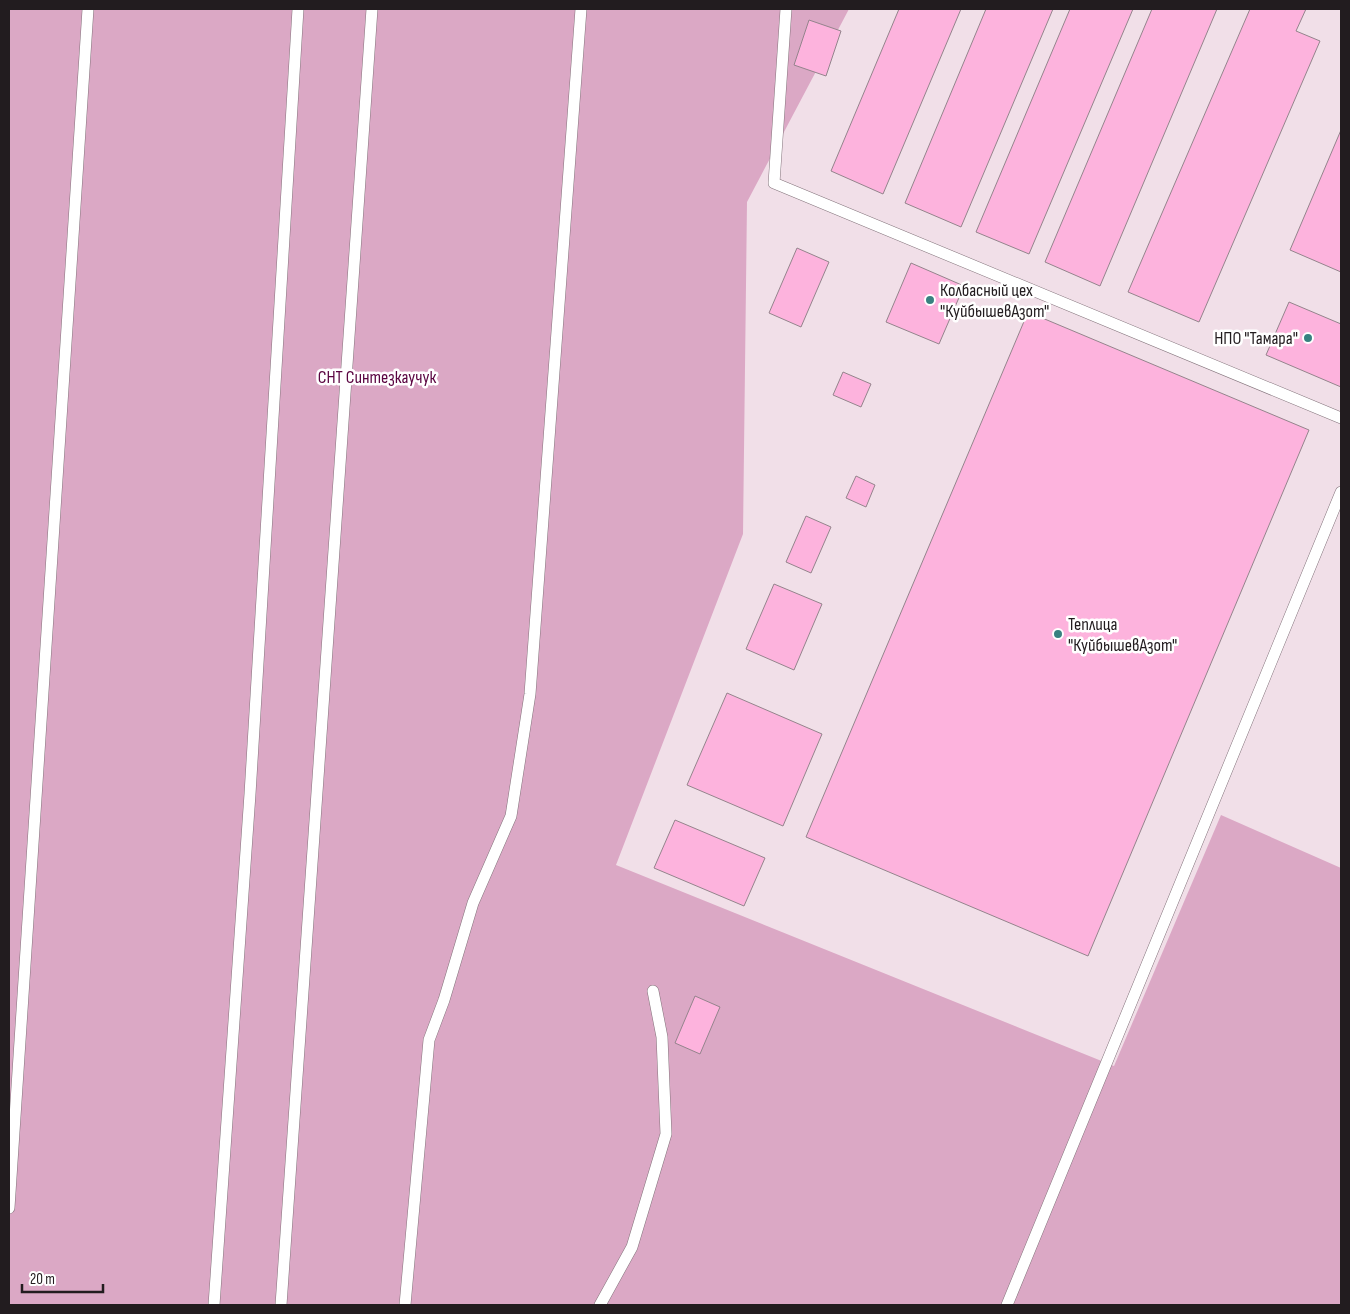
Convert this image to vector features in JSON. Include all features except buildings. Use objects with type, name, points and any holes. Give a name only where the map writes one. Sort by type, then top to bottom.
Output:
[{"type":"lane","points":[[9,1208],[88,9]]},
{"type":"lane","points":[[214,1305],[249,804],[298,9]]},
{"type":"lane","points":[[281,1305],[372,9]]},
{"type":"lane","points":[[404,1305],[429,1040],[444,1000],[473,903],[511,816],[530,694],[581,9]]},
{"type":"lane","points":[[786,9],[774,183],[1341,418]]},
{"type":"lane","points":[[1007,1305],[1341,492]]},
{"type":"lane","points":[[600,1305],[632,1247],[666,1134],[662,1038],[653,990]]},
{"type":"green space","name":"СНТ Синтезкаучук","points":[[9,9],[849,9],[747,202],[743,534],[616,865],[1114,1066],[1221,815],[1341,868],[1341,1305],[9,1305]]},
{"type":"place","name":"Колбасный цех \"КуйбышевАзот\"","points":[[930,300]]},
{"type":"place","name":"НПО \"Тамара\"","points":[[1308,338]]},
{"type":"place","name":"Теплица \"КуйбышевАзот\"","points":[[1058,634]]}]
